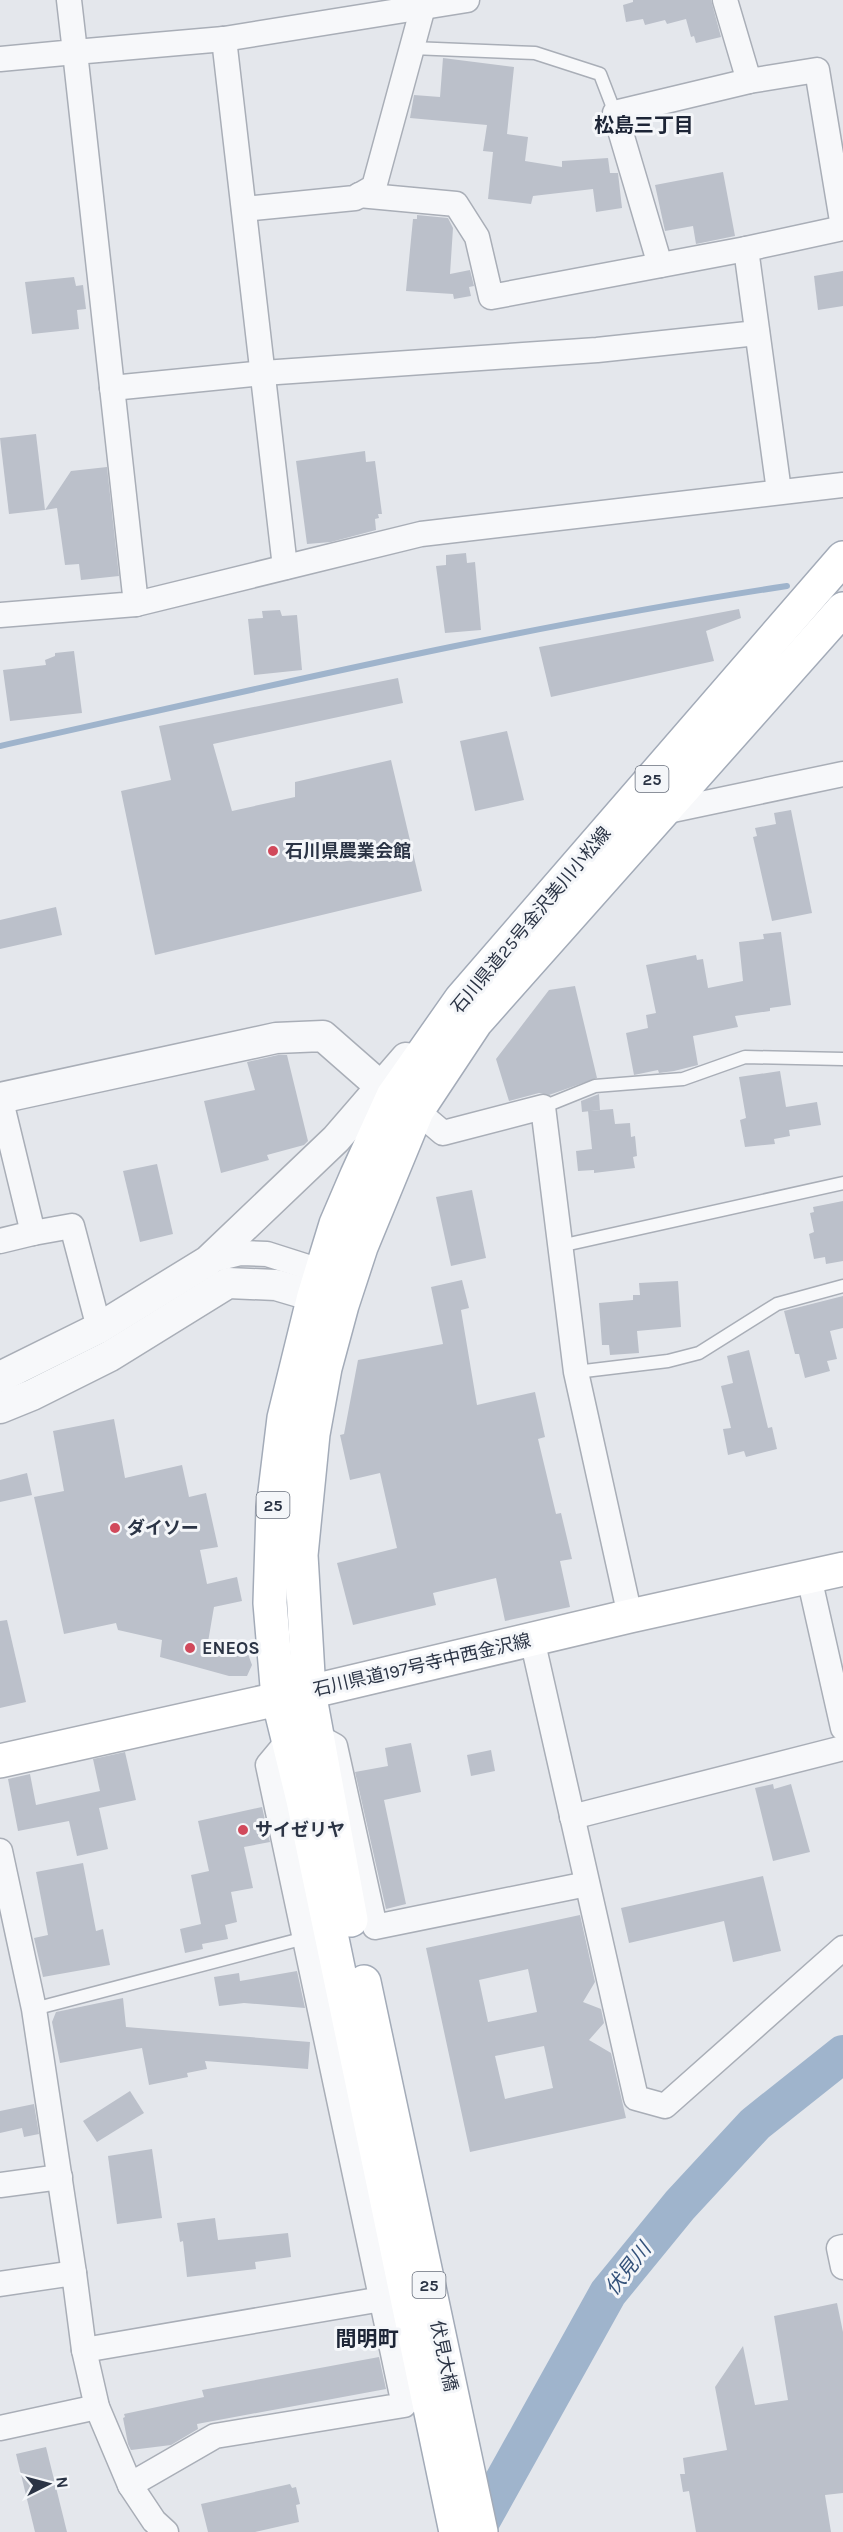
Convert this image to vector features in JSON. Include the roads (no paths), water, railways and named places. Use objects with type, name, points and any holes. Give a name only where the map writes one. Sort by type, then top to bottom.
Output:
[{"type":"main road","name":"石川県道25号金沢美川小松線","points":[[365,2040],[353,1932],[293,1695],[300,1555],[313,1434],[326,1368],[336,1224],[397,1098],[461,999],[843,558]]},
{"type":"main road","name":"石川県道25号金沢美川小松線","points":[[397,1098],[476,1022],[843,609]]},
{"type":"main road","name":"石川県道197号寺中西金沢線","points":[[0,1761],[843,1569]]},
{"type":"main road","name":"伏見大橋","points":[[365,2040],[456,2532]]},
{"type":"main road","name":"伏見大橋","points":[[365,2040],[482,2532]]},
{"type":"street","points":[[69,0],[136,604]]},
{"type":"street","points":[[0,59],[224,39],[467,0]]},
{"type":"street","points":[[725,0],[749,81]]},
{"type":"street","points":[[244,209],[355,198],[374,187],[423,7]]},
{"type":"street","points":[[224,39],[285,567]]},
{"type":"street","points":[[359,195],[456,204],[477,237],[491,297],[746,249],[843,228],[817,70],[749,81],[615,113],[660,265]]},
{"type":"street","points":[[746,249],[779,491]]},
{"type":"street","points":[[112,388],[263,372],[597,350],[758,333]]},
{"type":"street","points":[[0,615],[136,604],[421,534],[843,484]]},
{"type":"street","points":[[663,812],[843,774]]},
{"type":"street","points":[[33,1233],[0,1097],[276,1038],[323,1035],[397,1098],[443,1132],[543,1107],[576,1371],[630,1616]]},
{"type":"street","points":[[0,1377],[99,1328],[208,1261],[336,1139],[397,1098]]},
{"type":"street","points":[[0,1240],[72,1226],[99,1328]]},
{"type":"street","points":[[208,1261],[240,1253],[267,1254],[332,1288]]},
{"type":"street","points":[[0,1408],[32,1395],[110,1356],[228,1283],[332,1288]]},
{"type":"street","points":[[808,1577],[843,1728]]},
{"type":"street","points":[[532,1639],[636,2098],[665,2106],[843,1948]]},
{"type":"street","points":[[130,2485],[215,2436],[404,2405],[268,1766],[303,1738],[335,1746],[375,1927],[587,1884]]},
{"type":"street","points":[[572,1817],[843,1748]]},
{"type":"street","points":[[0,1851],[6,1902],[34,2009],[84,2350],[97,2407],[130,2485],[154,2521],[166,2532]]},
{"type":"street","points":[[0,2185],[60,2177]]},
{"type":"street","points":[[843,2247],[839,2248],[843,2267]]},
{"type":"street","points":[[0,2284],[74,2273]]},
{"type":"street","points":[[84,2350],[382,2299]]},
{"type":"street","points":[[0,2428],[97,2407]]},
{"type":"lane","points":[[412,48],[535,53],[557,60],[600,74],[615,113]]},
{"type":"lane","points":[[543,1107],[595,1086],[683,1079],[745,1057],[843,1059]]},
{"type":"lane","points":[[560,1246],[843,1183]]},
{"type":"lane","points":[[576,1371],[668,1361],[699,1353],[777,1304],[843,1286]]},
{"type":"lane","points":[[34,2009],[305,1938]]},
{"type":"waterway","points":[[0,746],[490,639],[787,586]]},
{"type":"waterway","name":"伏見川","points":[[475,2532],[608,2293],[680,2205],[755,2124],[843,2054]]},
{"type":"place","name":"石川県農業会館","points":[[273,851]]},
{"type":"place","name":"ダイソー","points":[[115,1528]]},
{"type":"place","name":"ENEOS","points":[[190,1648]]},
{"type":"place","name":"サイゼリヤ","points":[[243,1830]]},
{"type":"district","name":"松島三丁目","points":[[644,125]]},
{"type":"district","name":"間明町","points":[[367,2339]]}]
